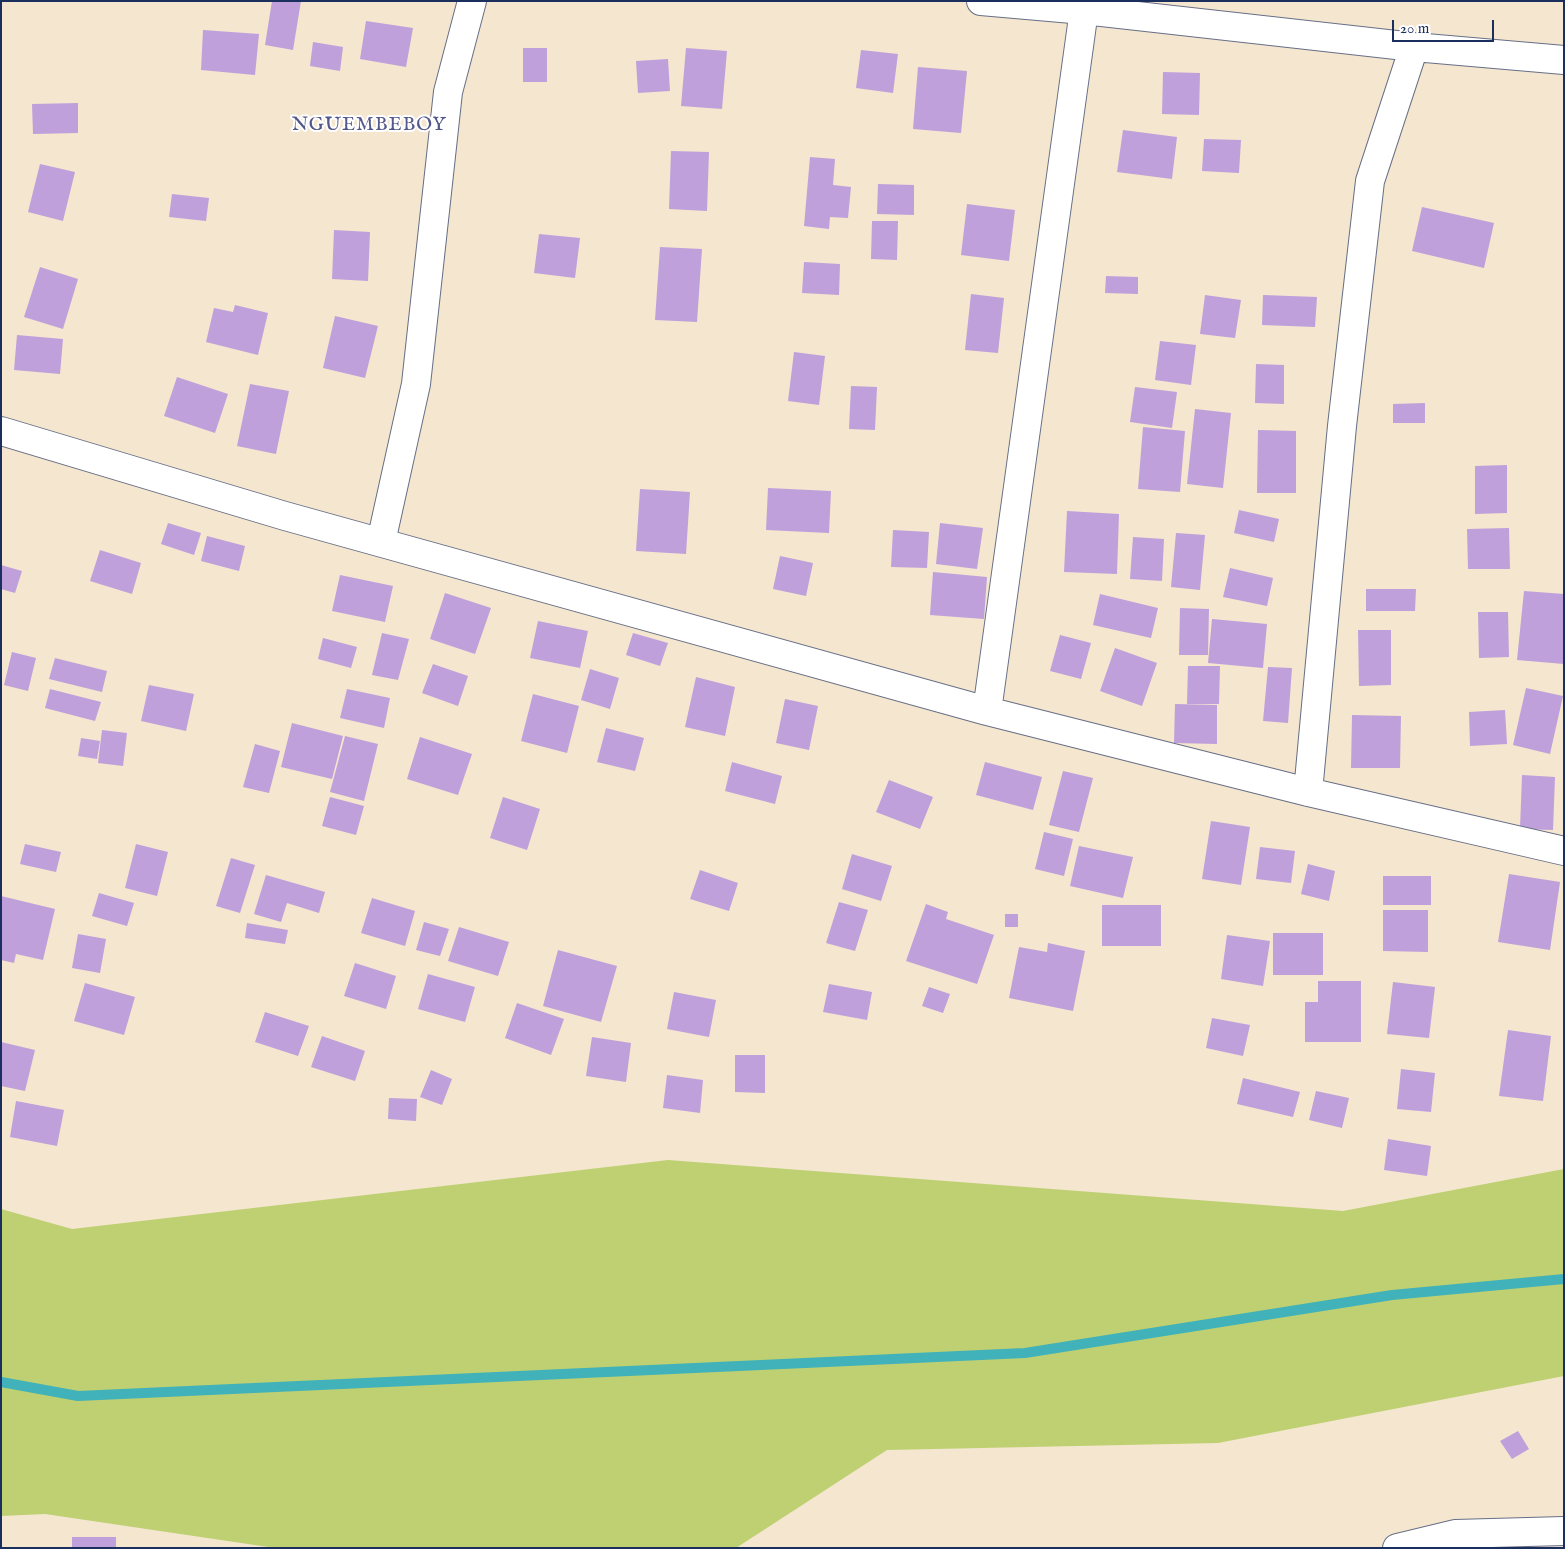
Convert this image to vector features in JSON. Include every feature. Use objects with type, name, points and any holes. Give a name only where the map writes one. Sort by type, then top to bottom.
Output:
[{"type":"street","points":[[381,542],[416,384],[448,92],[472,1]]},
{"type":"street","points":[[981,1],[1084,10],[1414,47],[1564,60]]},
{"type":"street","points":[[987,711],[1084,10]]},
{"type":"street","points":[[1308,792],[1342,426],[1370,181],[1414,47]]},
{"type":"street","points":[[1,431],[276,513],[987,711],[1308,792],[1564,851]]},
{"type":"street","points":[[1398,1548],[1455,1534],[1564,1531]]},
{"type":"green space","points":[[668,1160],[1343,1211],[1564,1169],[1564,1376],[1218,1443],[887,1450],[736,1548],[275,1548],[45,1514],[1,1516],[1,1209],[72,1229]]},
{"type":"building","points":[[272,1],[301,1],[293,50],[265,45]]},
{"type":"building","points":[[366,21],[413,28],[406,67],[360,59]]},
{"type":"building","points":[[203,30],[259,34],[255,75],[201,70]]},
{"type":"building","points":[[313,42],[343,47],[340,71],[310,66]]},
{"type":"building","points":[[523,48],[547,48],[547,82],[523,82]]},
{"type":"building","points":[[686,48],[727,51],[722,109],[681,106]]},
{"type":"building","points":[[861,50],[898,54],[893,93],[856,88]]},
{"type":"building","points":[[668,59],[670,91],[638,93],[636,61]]},
{"type":"building","points":[[918,67],[967,71],[961,133],[913,129]]},
{"type":"building","points":[[1163,72],[1200,73],[1199,115],[1162,114]]},
{"type":"building","points":[[78,103],[78,133],[33,134],[32,104]]},
{"type":"building","points":[[1123,130],[1177,137],[1172,179],[1117,172]]},
{"type":"building","points":[[1204,139],[1241,140],[1239,173],[1202,171]]},
{"type":"building","points":[[671,151],[709,152],[707,211],[669,209]]},
{"type":"building","points":[[810,157],[835,159],[833,185],[851,187],[848,218],[830,217],[829,229],[804,226]]},
{"type":"building","points":[[40,164],[75,172],[63,221],[28,212]]},
{"type":"building","points":[[878,184],[914,185],[914,215],[877,214]]},
{"type":"building","points":[[172,194],[209,198],[206,221],[169,217]]},
{"type":"building","points":[[967,204],[1015,210],[1009,261],[961,255]]},
{"type":"building","points":[[1422,207],[1494,223],[1484,268],[1412,251]]},
{"type":"building","points":[[872,221],[898,221],[897,260],[871,259]]},
{"type":"building","points":[[334,230],[370,232],[368,281],[332,279]]},
{"type":"building","points":[[539,234],[580,238],[575,278],[534,273]]},
{"type":"building","points":[[660,247],[702,249],[697,322],[655,320]]},
{"type":"building","points":[[804,262],[840,264],[839,295],[802,293]]},
{"type":"building","points":[[40,267],[78,279],[63,329],[24,317]]},
{"type":"building","points":[[1106,276],[1138,277],[1138,294],[1105,293]]},
{"type":"building","points":[[971,294],[1004,298],[998,353],[965,350]]},
{"type":"building","points":[[1205,295],[1241,300],[1235,338],[1200,334]]},
{"type":"building","points":[[1263,295],[1317,297],[1315,327],[1262,325]]},
{"type":"building","points":[[235,305],[268,313],[258,355],[206,342],[214,308],[233,312]]},
{"type":"building","points":[[335,316],[378,326],[365,378],[323,368]]},
{"type":"building","points":[[17,335],[63,339],[60,374],[14,370]]},
{"type":"building","points":[[1160,341],[1196,345],[1191,385],[1155,380]]},
{"type":"building","points":[[794,352],[825,356],[819,405],[788,401]]},
{"type":"building","points":[[1256,364],[1284,365],[1284,404],[1255,403]]},
{"type":"building","points":[[177,377],[228,394],[215,433],[164,416]]},
{"type":"building","points":[[250,384],[289,391],[276,454],[237,446]]},
{"type":"building","points":[[851,386],[877,387],[875,430],[849,429]]},
{"type":"building","points":[[1135,387],[1177,392],[1172,428],[1130,422]]},
{"type":"building","points":[[1425,403],[1425,423],[1393,423],[1393,404]]},
{"type":"building","points":[[1195,409],[1231,413],[1223,488],[1187,484]]},
{"type":"building","points":[[1143,427],[1185,431],[1180,492],[1138,489]]},
{"type":"building","points":[[1258,430],[1296,431],[1296,493],[1257,493]]},
{"type":"building","points":[[1507,465],[1507,513],[1475,514],[1475,466]]},
{"type":"building","points":[[768,488],[831,491],[829,533],[766,530]]},
{"type":"building","points":[[640,489],[690,492],[686,554],[636,551]]},
{"type":"building","points":[[1239,510],[1279,519],[1274,542],[1234,533]]},
{"type":"building","points":[[1067,511],[1119,514],[1117,574],[1064,572]]},
{"type":"building","points":[[168,523],[201,533],[194,555],[161,544]]},
{"type":"building","points":[[940,523],[983,528],[977,569],[936,564]]},
{"type":"building","points":[[1509,528],[1510,569],[1468,569],[1467,529]]},
{"type":"building","points":[[893,530],[929,532],[927,568],[891,567]]},
{"type":"building","points":[[1176,533],[1205,535],[1200,590],[1171,587]]},
{"type":"building","points":[[207,536],[245,546],[239,571],[201,561]]},
{"type":"building","points":[[1133,537],[1164,539],[1162,581],[1130,579]]},
{"type":"building","points":[[100,550],[141,563],[132,594],[90,581]]},
{"type":"building","points":[[780,556],[813,563],[806,596],[773,589]]},
{"type":"building","points":[[1,565],[22,571],[15,593],[1,589]]},
{"type":"building","points":[[1230,568],[1273,578],[1267,606],[1223,597]]},
{"type":"building","points":[[933,572],[987,577],[984,619],[930,615]]},
{"type":"building","points":[[340,575],[393,586],[385,622],[332,611]]},
{"type":"building","points":[[1366,589],[1416,589],[1415,611],[1366,611]]},
{"type":"building","points":[[1524,591],[1564,594],[1564,664],[1517,660]]},
{"type":"building","points":[[445,593],[491,608],[475,654],[430,639]]},
{"type":"building","points":[[1100,594],[1158,608],[1151,638],[1093,625]]},
{"type":"building","points":[[1180,608],[1209,609],[1208,655],[1179,655]]},
{"type":"building","points":[[1478,612],[1508,612],[1509,657],[1479,658]]},
{"type":"building","points":[[1212,619],[1267,624],[1263,668],[1208,663]]},
{"type":"building","points":[[538,621],[588,631],[580,668],[530,658]]},
{"type":"building","points":[[1358,630],[1391,630],[1391,685],[1359,686]]},
{"type":"building","points":[[382,633],[409,639],[398,680],[372,675]]},
{"type":"building","points":[[633,633],[668,643],[660,666],[626,655]]},
{"type":"building","points":[[1060,635],[1091,643],[1081,679],[1050,671]]},
{"type":"building","points":[[323,638],[357,647],[351,668],[318,659]]},
{"type":"building","points":[[1115,648],[1157,663],[1142,706],[1100,691]]},
{"type":"building","points":[[12,652],[36,658],[28,691],[4,685]]},
{"type":"building","points":[[55,658],[107,671],[102,692],[49,679]]},
{"type":"building","points":[[433,664],[468,676],[458,706],[422,693]]},
{"type":"building","points":[[1188,666],[1220,666],[1219,704],[1187,704]]},
{"type":"building","points":[[1268,667],[1292,668],[1288,723],[1263,721]]},
{"type":"building","points":[[590,669],[619,678],[610,709],[581,700]]},
{"type":"building","points":[[696,677],[735,687],[725,736],[685,727]]},
{"type":"building","points":[[149,685],[194,694],[186,731],[141,721]]},
{"type":"building","points":[[1526,688],[1563,696],[1550,754],[1513,745]]},
{"type":"building","points":[[50,689],[101,702],[95,721],[45,708]]},
{"type":"building","points":[[347,689],[390,698],[384,728],[340,718]]},
{"type":"building","points":[[533,694],[579,706],[567,753],[521,741]]},
{"type":"building","points":[[785,699],[818,706],[809,750],[776,743]]},
{"type":"building","points":[[1175,704],[1217,705],[1217,744],[1174,743]]},
{"type":"building","points":[[1505,710],[1507,744],[1470,746],[1469,712]]},
{"type":"building","points":[[1352,715],[1401,716],[1400,768],[1351,768]]},
{"type":"building","points":[[292,723],[343,736],[332,779],[281,767]]},
{"type":"building","points":[[606,728],[644,738],[635,771],[597,762]]},
{"type":"building","points":[[102,730],[127,733],[123,766],[98,763]]},
{"type":"building","points":[[345,736],[378,744],[364,801],[330,792]]},
{"type":"building","points":[[420,737],[472,754],[458,795],[407,779]]},
{"type":"building","points":[[81,738],[100,741],[97,759],[78,756]]},
{"type":"building","points":[[255,744],[280,751],[269,793],[243,787]]},
{"type":"building","points":[[732,762],[782,776],[775,804],[725,791]]},
{"type":"building","points":[[985,762],[1042,777],[1033,810],[976,795]]},
{"type":"building","points":[[1063,771],[1093,778],[1079,832],[1049,825]]},
{"type":"building","points":[[1522,775],[1555,777],[1553,830],[1520,829]]},
{"type":"building","points":[[889,780],[933,797],[920,829],[876,812]]},
{"type":"building","points":[[330,797],[364,806],[356,835],[322,826]]},
{"type":"building","points":[[503,797],[540,809],[527,850],[490,838]]},
{"type":"building","points":[[1211,821],[1250,827],[1241,885],[1202,879]]},
{"type":"building","points":[[1044,832],[1073,839],[1064,876],[1035,869]]},
{"type":"building","points":[[25,844],[61,852],[56,872],[20,864]]},
{"type":"building","points":[[136,844],[168,852],[157,896],[125,888]]},
{"type":"building","points":[[1079,846],[1133,857],[1123,898],[1070,886]]},
{"type":"building","points":[[1260,847],[1295,851],[1291,883],[1256,879]]},
{"type":"building","points":[[852,854],[892,866],[881,901],[842,889]]},
{"type":"building","points":[[231,858],[255,865],[240,913],[216,906]]},
{"type":"building","points":[[1308,864],[1335,871],[1329,901],[1301,894]]},
{"type":"building","points":[[700,870],[738,883],[729,911],[690,899]]},
{"type":"building","points":[[1509,874],[1560,882],[1550,950],[1498,942]]},
{"type":"building","points":[[266,875],[325,892],[319,913],[287,903],[281,922],[254,914]]},
{"type":"building","points":[[1383,876],[1431,876],[1431,905],[1383,905]]},
{"type":"building","points":[[99,893],[134,903],[127,926],[92,916]]},
{"type":"building","points":[[1,896],[55,909],[43,960],[16,954],[14,963],[1,960]]},
{"type":"building","points":[[372,898],[415,911],[405,946],[361,933]]},
{"type":"building","points":[[839,902],[868,910],[855,951],[826,943]]},
{"type":"building","points":[[926,904],[948,912],[946,919],[994,935],[977,984],[906,961]]},
{"type":"building","points":[[1102,905],[1161,905],[1161,946],[1102,946]]},
{"type":"building","points":[[1383,910],[1428,910],[1428,952],[1383,951]]},
{"type":"building","points":[[1005,914],[1018,914],[1018,927],[1005,927]]},
{"type":"building","points":[[424,922],[449,929],[440,956],[416,950]]},
{"type":"building","points":[[247,923],[288,930],[285,944],[245,938]]},
{"type":"building","points":[[459,927],[509,942],[498,976],[448,961]]},
{"type":"building","points":[[1273,933],[1323,933],[1323,975],[1273,975]]},
{"type":"building","points":[[78,934],[106,939],[100,973],[72,968]]},
{"type":"building","points":[[1227,935],[1270,941],[1263,986],[1221,979]]},
{"type":"building","points":[[1048,943],[1085,951],[1073,1011],[1009,998],[1019,947],[1047,952]]},
{"type":"building","points":[[558,950],[617,966],[601,1022],[543,1006]]},
{"type":"building","points":[[355,963],[396,976],[386,1009],[344,996]]},
{"type":"building","points":[[428,974],[475,987],[465,1022],[418,1009]]},
{"type":"building","points":[[1318,981],[1361,981],[1361,1042],[1305,1042],[1305,1002],[1318,1002]]},
{"type":"building","points":[[1393,982],[1435,987],[1429,1038],[1387,1034]]},
{"type":"building","points":[[85,983],[135,997],[124,1035],[74,1021]]},
{"type":"building","points":[[829,984],[872,992],[867,1020],[823,1012]]},
{"type":"building","points":[[929,987],[950,994],[943,1013],[922,1006]]},
{"type":"building","points":[[674,992],[716,1000],[709,1037],[667,1029]]},
{"type":"building","points":[[517,1003],[564,1019],[551,1055],[505,1038]]},
{"type":"building","points":[[265,1012],[309,1026],[298,1056],[255,1042]]},
{"type":"building","points":[[1212,1018],[1250,1025],[1243,1056],[1206,1048]]},
{"type":"building","points":[[1508,1030],[1551,1036],[1543,1101],[1499,1096]]},
{"type":"building","points":[[322,1036],[365,1051],[355,1081],[311,1067]]},
{"type":"building","points":[[592,1037],[631,1043],[626,1082],[586,1076]]},
{"type":"building","points":[[1,1042],[35,1050],[25,1091],[1,1086]]},
{"type":"building","points":[[735,1055],[765,1055],[765,1093],[735,1092]]},
{"type":"building","points":[[1401,1069],[1435,1073],[1431,1112],[1397,1109]]},
{"type":"building","points":[[431,1070],[452,1079],[442,1105],[420,1097]]},
{"type":"building","points":[[667,1075],[703,1080],[700,1113],[663,1108]]},
{"type":"building","points":[[1243,1078],[1300,1092],[1293,1117],[1237,1104]]},
{"type":"building","points":[[1316,1091],[1349,1098],[1342,1128],[1309,1120]]},
{"type":"building","points":[[389,1098],[417,1099],[416,1121],[388,1119]]},
{"type":"building","points":[[16,1101],[64,1110],[57,1146],[10,1137]]},
{"type":"building","points":[[1388,1139],[1431,1146],[1427,1176],[1384,1170]]},
{"type":"building","points":[[1518,1431],[1529,1449],[1512,1459],[1500,1441]]},
{"type":"building","points":[[72,1537],[116,1537],[116,1548],[72,1548]]},
{"type":"waterway","points":[[1,1382],[78,1396],[1025,1353],[1392,1295],[1564,1279]]},
{"type":"district","name":"NGUEMBEBOY","points":[[369,126]]}]
